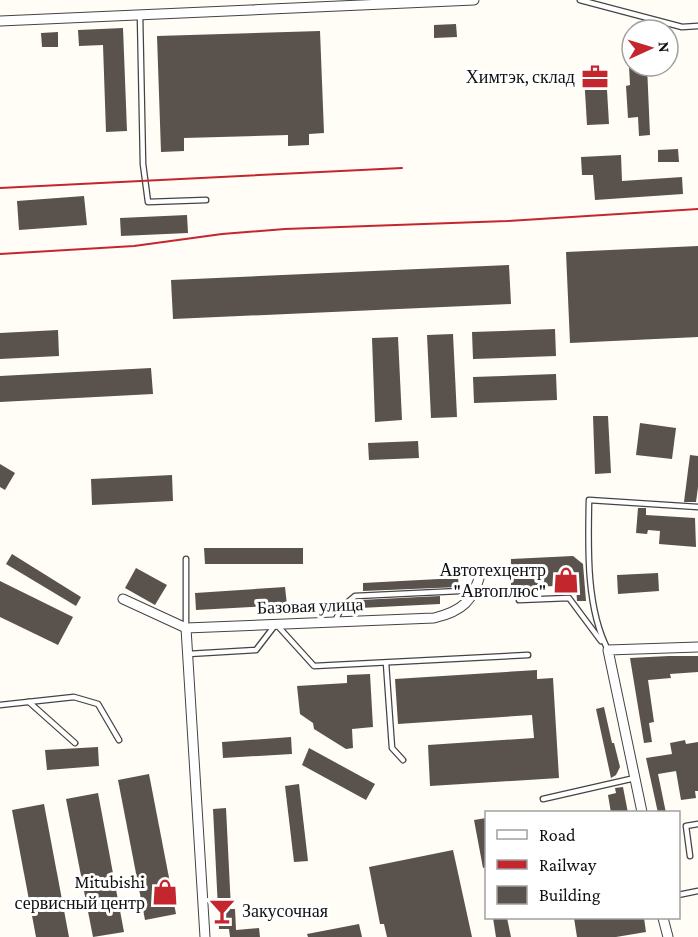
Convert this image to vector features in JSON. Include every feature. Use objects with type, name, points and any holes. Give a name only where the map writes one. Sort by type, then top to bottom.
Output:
[{"type":"street","points":[[0,21],[386,2],[474,0]]},
{"type":"street","name":"Базовая улица","points":[[123,599],[186,628],[434,618],[452,613],[466,604],[477,589],[481,572]]},
{"type":"street","points":[[186,628],[205,937]]},
{"type":"street","points":[[642,811],[608,650],[698,647]]},
{"type":"street","points":[[663,919],[668,937]]},
{"type":"lane","points":[[580,0],[682,27],[698,26]]},
{"type":"lane","points":[[140,15],[143,164],[148,202],[206,200]]},
{"type":"lane","points":[[608,650],[601,635],[594,606],[588,538],[589,500],[698,507]]},
{"type":"lane","points":[[186,559],[186,628]]},
{"type":"lane","points":[[335,621],[342,607],[356,596],[460,591]]},
{"type":"lane","points":[[519,600],[569,598],[608,650]]},
{"type":"lane","points":[[188,654],[256,650],[276,624],[314,666],[528,655]]},
{"type":"lane","points":[[386,663],[392,748],[403,760]]},
{"type":"lane","points":[[0,705],[74,697],[98,704],[119,740]]},
{"type":"lane","points":[[29,702],[75,742]]},
{"type":"lane","points":[[543,799],[635,778]]},
{"type":"lane","points":[[690,856],[686,826],[698,824]]},
{"type":"lane","points":[[680,895],[698,891]]},
{"type":"building","points":[[456,24],[457,37],[434,38],[434,25]]},
{"type":"building","points":[[123,28],[127,131],[106,132],[103,45],[79,46],[78,30]]},
{"type":"building","points":[[320,31],[324,133],[309,134],[309,145],[288,146],[288,135],[184,138],[184,151],[161,152],[157,36]]},
{"type":"building","points":[[58,32],[58,47],[42,47],[41,33]]},
{"type":"building","points":[[606,73],[609,124],[587,125],[584,75]]},
{"type":"building","points":[[630,78],[648,78],[650,135],[639,136],[638,117],[628,118],[626,86],[630,85]]},
{"type":"building","points":[[678,149],[679,162],[658,162],[658,150]]},
{"type":"building","points":[[621,155],[622,181],[682,177],[683,194],[595,200],[593,175],[582,175],[581,157]]},
{"type":"building","points":[[84,196],[87,225],[19,230],[17,201]]},
{"type":"building","points":[[187,215],[188,233],[121,236],[120,218]]},
{"type":"building","points":[[698,246],[698,337],[570,343],[566,252]]},
{"type":"building","points":[[509,265],[511,304],[173,319],[171,280]]},
{"type":"building","points":[[555,329],[556,356],[473,359],[472,332]]},
{"type":"building","points":[[58,330],[59,356],[0,359],[0,333]]},
{"type":"building","points":[[453,334],[457,417],[431,418],[427,335]]},
{"type":"building","points":[[398,337],[402,420],[375,422],[372,338]]},
{"type":"building","points":[[151,368],[153,394],[0,402],[0,376]]},
{"type":"building","points":[[556,374],[557,400],[474,403],[473,377]]},
{"type":"building","points":[[593,416],[608,416],[611,473],[595,474]]},
{"type":"building","points":[[640,423],[676,428],[672,459],[636,455]]},
{"type":"building","points":[[418,441],[419,458],[369,460],[368,443]]},
{"type":"building","points":[[690,455],[698,456],[698,487],[696,502],[684,502]]},
{"type":"building","points":[[0,464],[15,473],[5,490],[0,487]]},
{"type":"building","points":[[172,475],[173,501],[92,505],[91,479]]},
{"type":"building","points":[[638,508],[646,508],[646,515],[695,518],[696,547],[659,544],[660,531],[648,530],[647,534],[636,533]]},
{"type":"building","points":[[204,548],[303,548],[303,564],[205,564]]},
{"type":"building","points":[[12,554],[81,597],[76,606],[6,564]]},
{"type":"building","points":[[573,556],[583,564],[586,601],[577,601],[576,585],[511,588],[511,559]]},
{"type":"building","points":[[136,568],[167,585],[155,605],[125,588]]},
{"type":"building","points":[[658,573],[659,591],[618,594],[617,575]]},
{"type":"building","points":[[458,578],[459,587],[363,591],[363,583]]},
{"type":"building","points":[[0,581],[73,617],[58,645],[0,617]]},
{"type":"building","points":[[285,587],[287,605],[196,610],[195,593]]},
{"type":"building","points":[[440,596],[440,604],[360,608],[360,600]]},
{"type":"building","points":[[698,656],[698,672],[670,674],[671,678],[648,680],[654,722],[649,723],[652,742],[644,743],[630,658]]},
{"type":"building","points":[[537,670],[537,679],[553,678],[559,778],[430,786],[428,745],[534,738],[532,715],[398,724],[395,679]]},
{"type":"building","points":[[370,674],[373,727],[352,729],[353,748],[346,749],[314,729],[313,723],[300,714],[297,686],[347,683],[347,675]]},
{"type":"building","points":[[604,707],[620,767],[616,775],[611,778],[596,709]]},
{"type":"building","points":[[291,737],[292,754],[223,758],[222,742]]},
{"type":"building","points":[[685,740],[686,744],[698,742],[698,791],[695,791],[696,798],[681,800],[676,771],[658,774],[666,811],[658,811],[646,758],[672,754],[670,743]]},
{"type":"building","points":[[98,747],[99,766],[47,770],[45,750]]},
{"type":"building","points":[[309,748],[375,784],[366,800],[302,765]]},
{"type":"building","points":[[149,774],[176,914],[145,920],[118,780]]},
{"type":"building","points":[[299,784],[308,861],[294,862],[285,786]]},
{"type":"building","points":[[623,787],[628,811],[611,811],[608,795],[616,793],[615,788]]},
{"type":"building","points":[[98,793],[124,932],[93,937],[66,799]]},
{"type":"building","points":[[44,804],[69,937],[36,937],[12,810]]},
{"type":"building","points":[[226,808],[231,909],[235,909],[236,930],[259,928],[260,937],[230,937],[229,929],[219,929],[213,809]]},
{"type":"building","points":[[485,818],[485,867],[483,868],[474,820]]},
{"type":"building","points":[[453,850],[472,937],[387,937],[384,924],[380,924],[369,867]]},
{"type":"building","points":[[493,919],[507,919],[511,937],[496,937]]},
{"type":"building","points":[[574,919],[644,919],[646,932],[616,937],[577,937]]},
{"type":"building","points":[[359,924],[362,937],[308,937],[307,934]]},
{"type":"railway","points":[[0,188],[402,168]]},
{"type":"railway","points":[[0,254],[134,246],[222,234],[285,229],[507,221],[698,209]]},
{"type":"place","name":"Химтэк, склад","points":[[595,77]]},
{"type":"place","name":"Автотехцентр \"Автоплюс\"","points":[[566,580]]},
{"type":"place","name":"Mitubishi сервисный центр","points":[[165,892]]},
{"type":"place","name":"Закусочная","points":[[222,911]]}]
